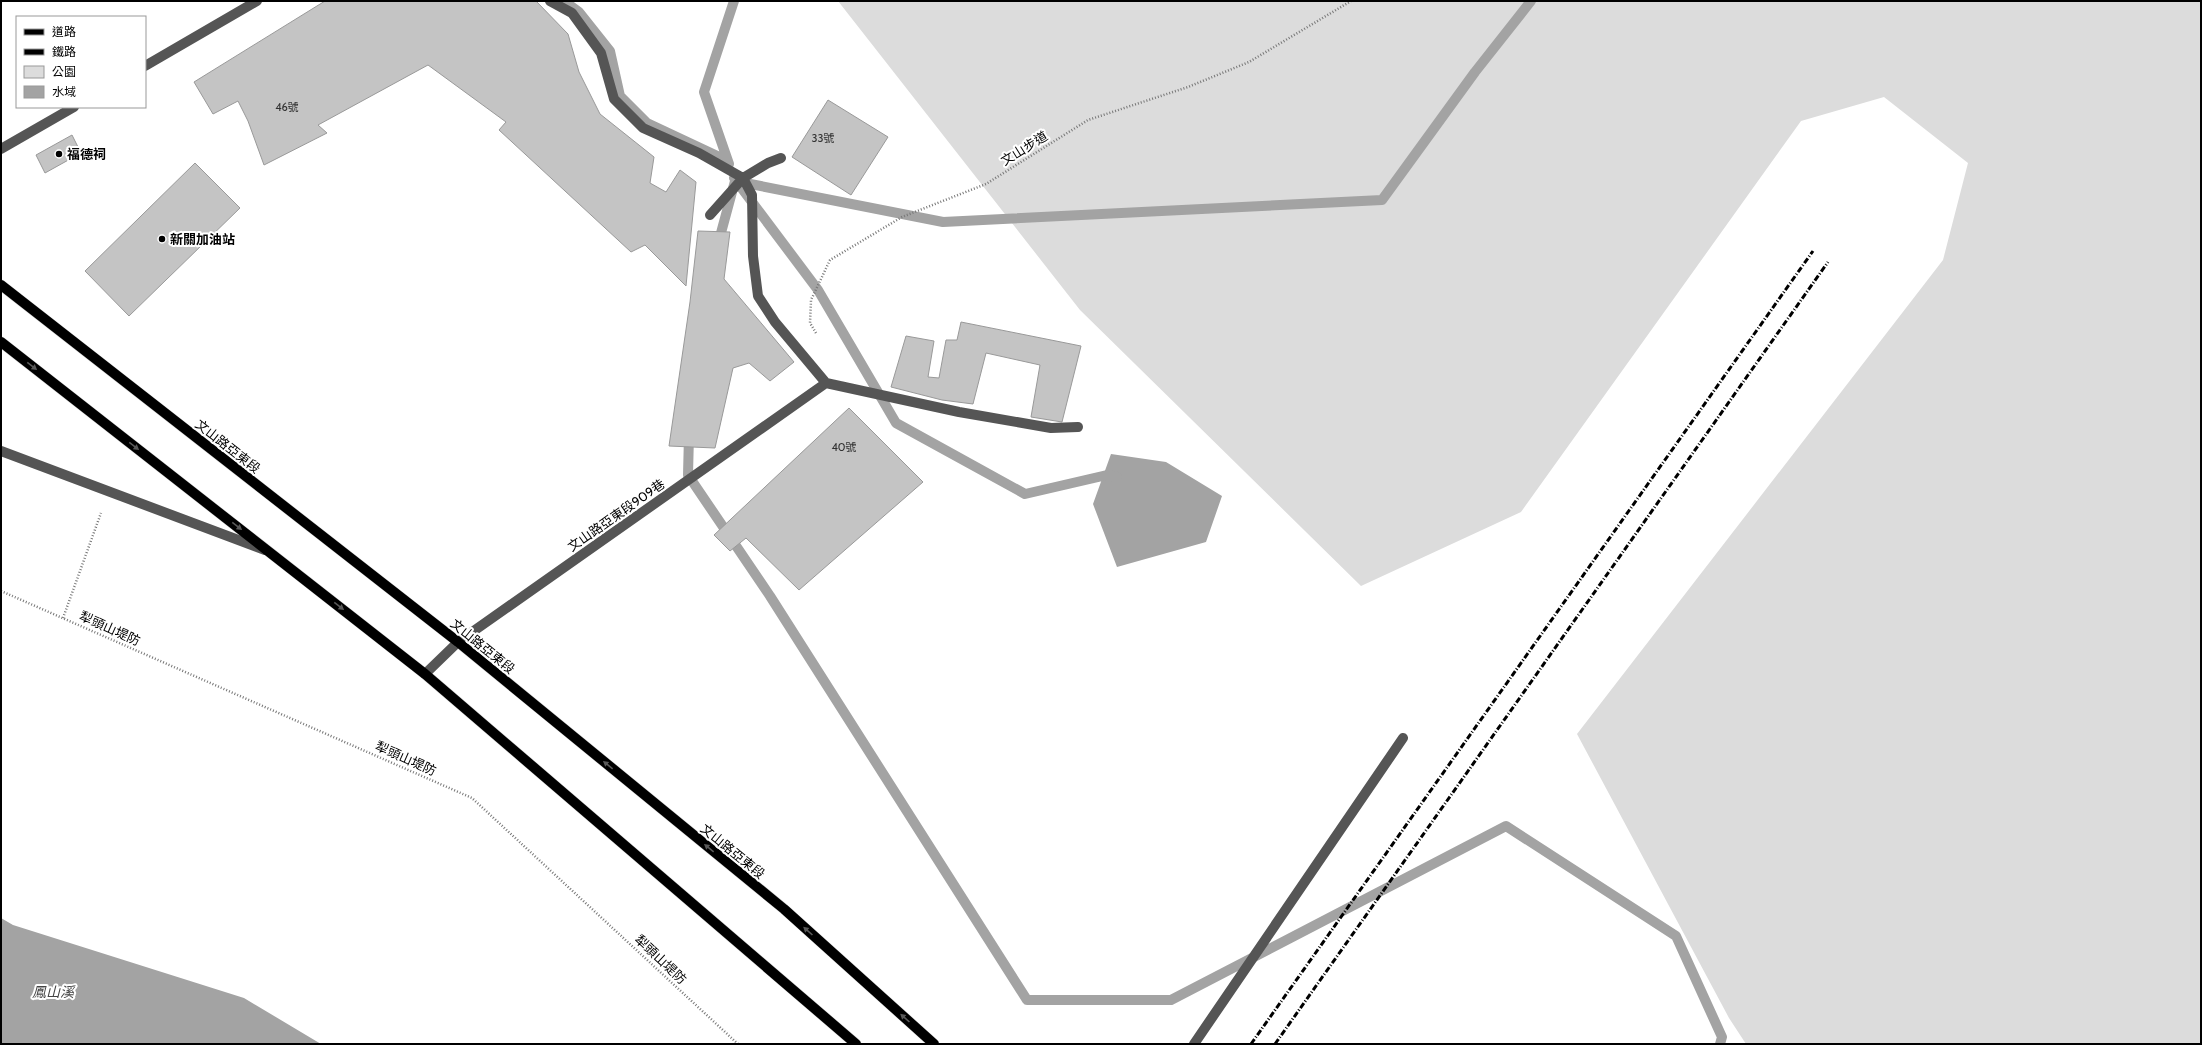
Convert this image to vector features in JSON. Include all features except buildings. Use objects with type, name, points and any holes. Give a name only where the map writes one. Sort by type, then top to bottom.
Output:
[{"type":"main road","name":"文山路亞東段","points":[[1,285],[458,642],[784,910],[934,1044]]},
{"type":"main road","points":[[1,342],[425,674],[856,1044]]},
{"type":"street","points":[[146,65],[257,1]]},
{"type":"street","points":[[550,1],[572,13],[601,53],[614,99],[643,128],[699,153],[743,178],[752,195],[753,256],[758,296],[775,322],[826,383],[959,412],[1051,428],[1078,427]]},
{"type":"street","points":[[1,150],[72,108]]},
{"type":"street","points":[[710,215],[743,178],[768,163],[781,158]]},
{"type":"street","name":"文山路亞東段909巷","points":[[425,674],[458,642],[826,383]]},
{"type":"street","points":[[1,451],[271,552]]},
{"type":"street","points":[[1194,1044],[1403,738]]},
{"type":"path","name":"文山步道","points":[[817,334],[810,323],[812,300],[830,260],[902,217],[986,184],[1088,120],[1188,87],[1249,62],[1351,1]]},
{"type":"path","points":[[63,618],[109,492]]},
{"type":"path","name":"犁頭山堤防","points":[[1,592],[472,798],[738,1044]]},
{"type":"green space","points":[[838,1],[2201,1],[2201,1044],[1746,1044],[1729,1018],[1577,734],[1943,260],[1968,163],[1884,97],[1801,121],[1521,512],[1361,586],[1080,310]]},
{"type":"water","points":[[1111,454],[1166,462],[1222,496],[1206,542],[1117,567],[1093,504]]},
{"type":"water","name":"鳳山溪","points":[[1,918],[13,925],[244,998],[321,1044],[1,1044]]},
{"type":"waterway","points":[[564,1],[579,12],[610,51],[620,96],[647,123],[728,161]]},
{"type":"waterway","points":[[729,164],[704,92],[734,1]]},
{"type":"waterway","points":[[718,244],[735,181],[943,222],[1382,200],[1475,72],[1531,1]]},
{"type":"waterway","points":[[734,178],[818,290],[896,423],[1025,494],[1107,475],[1117,477]]},
{"type":"waterway","points":[[689,435],[688,475],[770,596],[1027,1000],[1171,1000],[1506,826],[1676,936],[1722,1037],[1720,1044]]},
{"type":"railway","points":[[1251,1044],[1813,251]]},
{"type":"railway","points":[[1275,1044],[1828,262]]},
{"type":"place","name":"福德祠","points":[[59,154]]},
{"type":"place","name":"新關加油站","points":[[162,239]]}]
